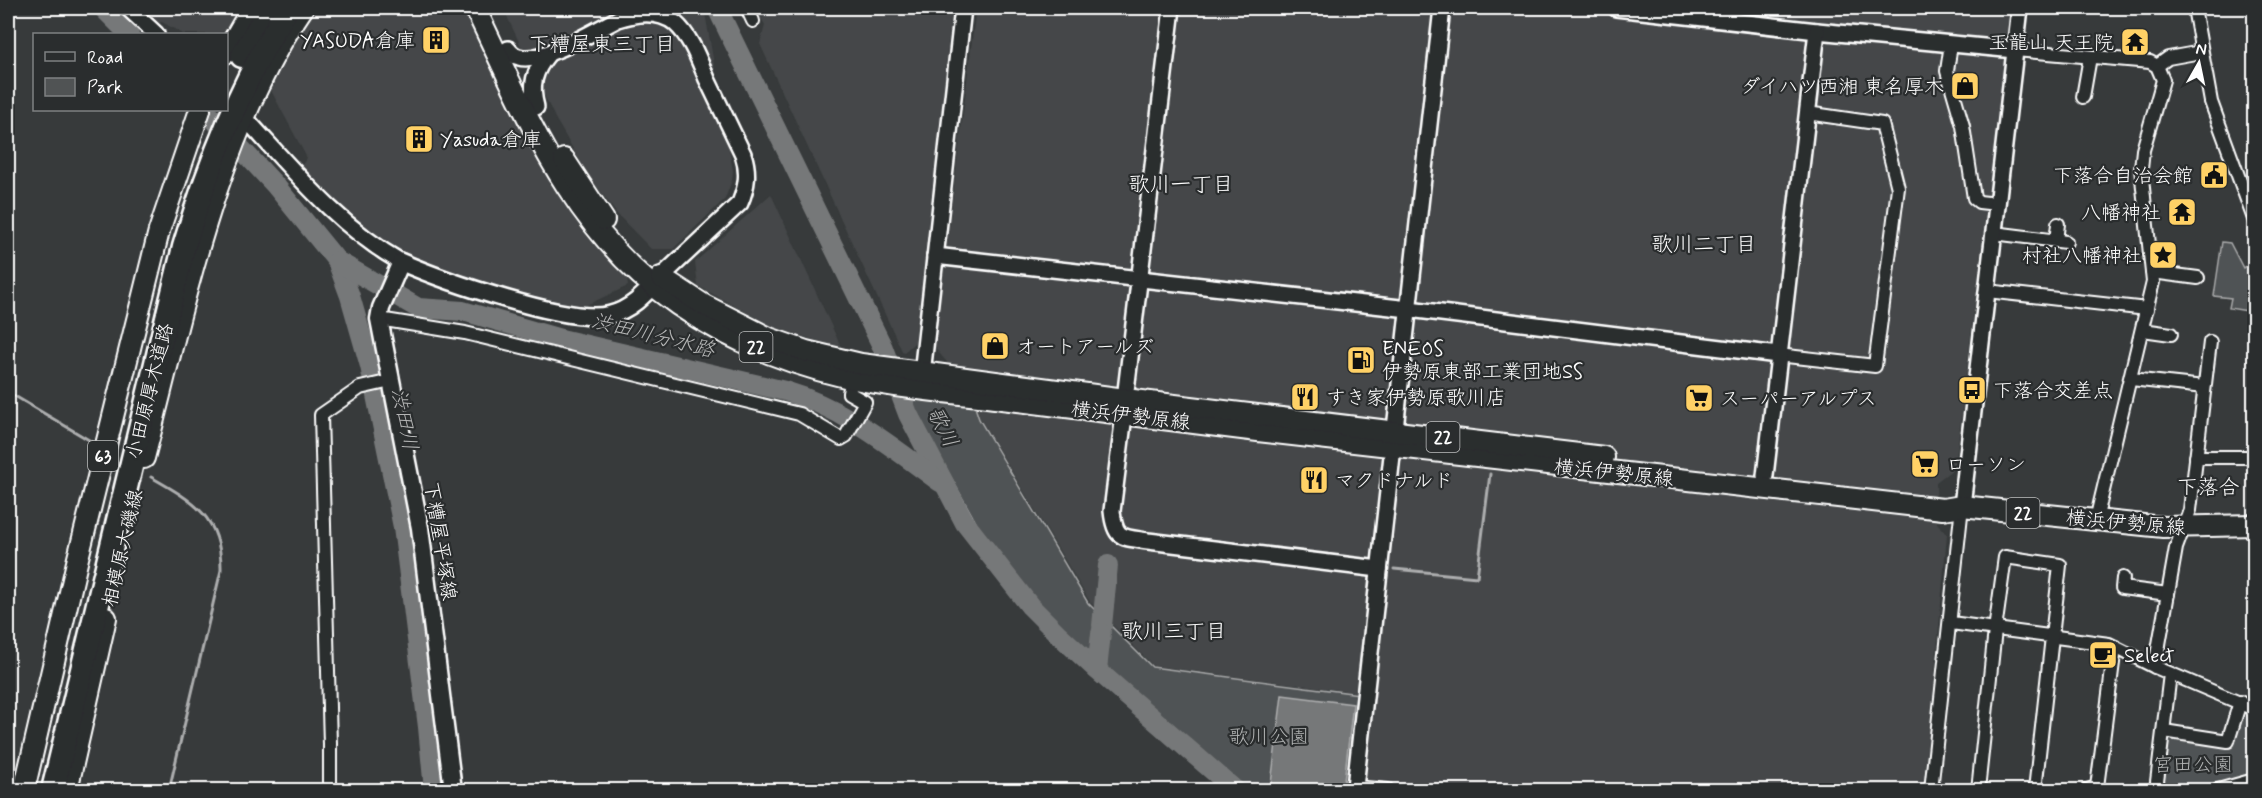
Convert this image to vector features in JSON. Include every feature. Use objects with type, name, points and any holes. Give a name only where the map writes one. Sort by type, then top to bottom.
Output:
[{"type":"highway","points":[[228,83],[269,8]]},
{"type":"highway","name":"小田原厚木道路","points":[[40,790],[170,241],[188,184],[210,134],[233,118],[263,49],[288,8]]},
{"type":"highway","name":"小田原厚木道路","points":[[53,790],[184,246],[201,189],[210,134]]},
{"type":"main road","points":[[228,50],[252,8]]},
{"type":"main road","points":[[233,118],[303,8]]},
{"type":"main road","name":"横浜伊勢原線","points":[[475,8],[529,121],[573,198],[613,249],[657,282],[769,338],[861,375],[1394,439],[1943,509],[1962,506],[2183,527],[2254,525]]},
{"type":"main road","name":"横浜伊勢原線","points":[[489,8],[560,154],[603,218],[657,282]]},
{"type":"main road","name":"相模原大磯線","points":[[24,790],[78,558],[159,231],[210,134]]},
{"type":"main road","name":"相模原大磯線","points":[[67,790],[127,522],[215,194],[210,134]]},
{"type":"main road","points":[[380,314],[400,265],[459,284],[582,316],[598,317],[615,313],[633,304],[657,282]]},
{"type":"main road","name":"下糟屋平塚線","points":[[380,314],[420,528],[453,790]]},
{"type":"main road","name":"横浜伊勢原線","points":[[1394,439],[1945,496],[1962,506]]},
{"type":"street","points":[[128,8],[155,33]]},
{"type":"street","points":[[747,8],[753,21]]},
{"type":"street","points":[[915,380],[935,255],[963,8]]},
{"type":"street","points":[[1172,8],[1138,278],[1112,511],[1113,525],[1117,534],[1123,537],[1379,569]]},
{"type":"street","points":[[1388,790],[1355,789],[1442,8]]},
{"type":"street","points":[[1616,8],[1817,31],[2150,62],[2157,66],[2163,80],[2143,150],[2142,169],[2153,282],[2096,520]]},
{"type":"street","points":[[1931,790],[2020,8]]},
{"type":"street","points":[[2193,8],[2211,102],[2254,219]]},
{"type":"street","points":[[508,49],[513,55],[526,58],[548,54],[618,19],[646,13],[667,18],[675,23],[691,44],[743,154],[747,166],[745,192],[740,203],[657,282]]},
{"type":"street","points":[[1765,476],[1817,31]]},
{"type":"street","points":[[1951,44],[1947,71],[1963,126],[1974,198],[1979,202],[1997,204]]},
{"type":"street","points":[[2157,66],[2168,58],[2201,52]]},
{"type":"street","points":[[536,107],[532,88],[533,80],[537,69],[548,54]]},
{"type":"street","points":[[2083,97],[2090,57]]},
{"type":"street","points":[[935,255],[1409,309],[1875,366],[1898,188],[1882,123],[1807,113]]},
{"type":"street","points":[[233,118],[347,225],[400,265]]},
{"type":"street","points":[[1994,233],[2061,242],[2058,224]]},
{"type":"street","points":[[2152,272],[2198,278]]},
{"type":"street","points":[[1987,291],[2147,309]]},
{"type":"street","points":[[380,314],[799,414],[841,439],[846,436],[864,407],[865,402],[849,393],[861,375]]},
{"type":"street","points":[[2143,330],[2171,334]]},
{"type":"street","points":[[2155,667],[2176,548],[2190,510],[2210,342]]},
{"type":"street","points":[[2131,379],[2204,387]]},
{"type":"street","points":[[330,790],[321,415],[360,388],[392,381]]},
{"type":"street","points":[[2196,456],[2251,457]]},
{"type":"street","points":[[1978,790],[2005,557],[2060,565],[2035,790]]},
{"type":"street","points":[[2122,588],[2168,594]]},
{"type":"street","points":[[1951,623],[2109,644],[2170,674],[2254,709]]},
{"type":"street","points":[[2087,790],[2097,788],[2115,646]]},
{"type":"street","points":[[2156,790],[2170,674]]},
{"type":"street","points":[[2164,731],[2228,741],[2240,702]]},
{"type":"street","points":[[2218,790],[2254,780]]},
{"type":"shaded area","points":[[144,8],[245,8],[227,33],[181,33],[162,22],[159,23]]},
{"type":"shaded area","points":[[311,8],[465,8],[524,136],[552,184],[582,230],[627,279],[628,286],[582,307],[554,303],[422,266],[382,244],[358,226],[301,166],[307,158],[268,85]]},
{"type":"shaded area","points":[[503,8],[702,8],[705,13],[733,171],[732,180],[725,199],[673,249],[651,249],[617,214],[588,175],[555,118]]},
{"type":"shaded area","points":[[755,8],[952,8],[920,338],[903,353],[760,44],[765,25]]},
{"type":"shaded area","points":[[976,8],[2011,8],[1955,468],[1936,482],[1937,523],[1947,534],[1925,790],[1438,790],[1360,782],[1360,693],[1153,666],[1090,602],[976,412],[976,404],[951,367],[934,347]]},
{"type":"shaded area","points":[[771,194],[842,349],[773,327],[698,286],[695,262]]},
{"type":"shaded area","points":[[1282,695],[1353,704],[1343,790],[1279,790],[1271,784]]},
{"type":"green space","points":[[2222,242],[2230,243],[2243,268],[2254,263],[2254,312],[2229,308],[2231,298],[2214,296]]},
{"type":"green space","name":"歌川公園","points":[[911,397],[974,404],[979,419],[1088,603],[1152,667],[1359,694],[1347,790],[1249,790],[1095,662],[1034,603],[999,564],[908,399]]},
{"type":"green space","name":"宮田公園","points":[[2242,707],[2254,712],[2254,775],[2202,790],[2159,790],[2166,736],[2229,744]]},
{"type":"waterway","name":"渋田川","points":[[103,8],[128,33]]},
{"type":"waterway","name":"歌川","points":[[717,8],[883,348],[908,414],[965,523],[1030,606],[1057,633],[1235,790]]},
{"type":"waterway","name":"渋田川","points":[[206,111],[275,185],[337,261],[350,296],[370,366],[403,527],[434,790]]},
{"type":"waterway","name":"渋田川分水路","points":[[337,261],[418,308],[463,311],[561,339],[807,398],[866,429],[940,482]]},
{"type":"waterway","points":[[8,392],[94,443]]},
{"type":"waterway","points":[[1394,569],[1477,577],[1490,474]]},
{"type":"waterway","points":[[151,477],[180,494],[202,513],[216,536],[220,552],[221,570],[169,790]]},
{"type":"waterway","points":[[1102,626],[1108,565]]},
{"type":"waterway","points":[[1097,670],[1101,633]]},
{"type":"place","name":"YASUDA倉庫","points":[[436,40]]},
{"type":"place","name":"玉龍山 天王院","points":[[2135,42]]},
{"type":"place","name":"ダイハツ西湘 東名厚木","points":[[1965,86]]},
{"type":"place","name":"Yasuda倉庫","points":[[419,139]]},
{"type":"place","name":"下落合自治会館","points":[[2214,175]]},
{"type":"place","name":"八幡神社","points":[[2182,212]]},
{"type":"place","name":"村社八幡神社","points":[[2163,255]]},
{"type":"place","name":"オートアールズ","points":[[995,346]]},
{"type":"place","name":"ENEOS 伊勢原東部工業団地SS","points":[[1361,360]]},
{"type":"place","name":"下落合交差点","points":[[1972,390]]},
{"type":"place","name":"すき家伊勢原歌川店","points":[[1305,397]]},
{"type":"place","name":"スーパーアルプス","points":[[1699,398]]},
{"type":"place","name":"ローソン","points":[[1925,464]]},
{"type":"place","name":"マクドナルド","points":[[1314,480]]},
{"type":"place","name":"Select","points":[[2103,655]]},
{"type":"district","name":"下糟屋東三丁目","points":[[602,44]]},
{"type":"district","name":"歌川一丁目","points":[[1181,184]]},
{"type":"district","name":"歌川二丁目","points":[[1704,244]]},
{"type":"district","name":"下落合","points":[[2208,487]]},
{"type":"district","name":"歌川三丁目","points":[[1174,631]]}]
